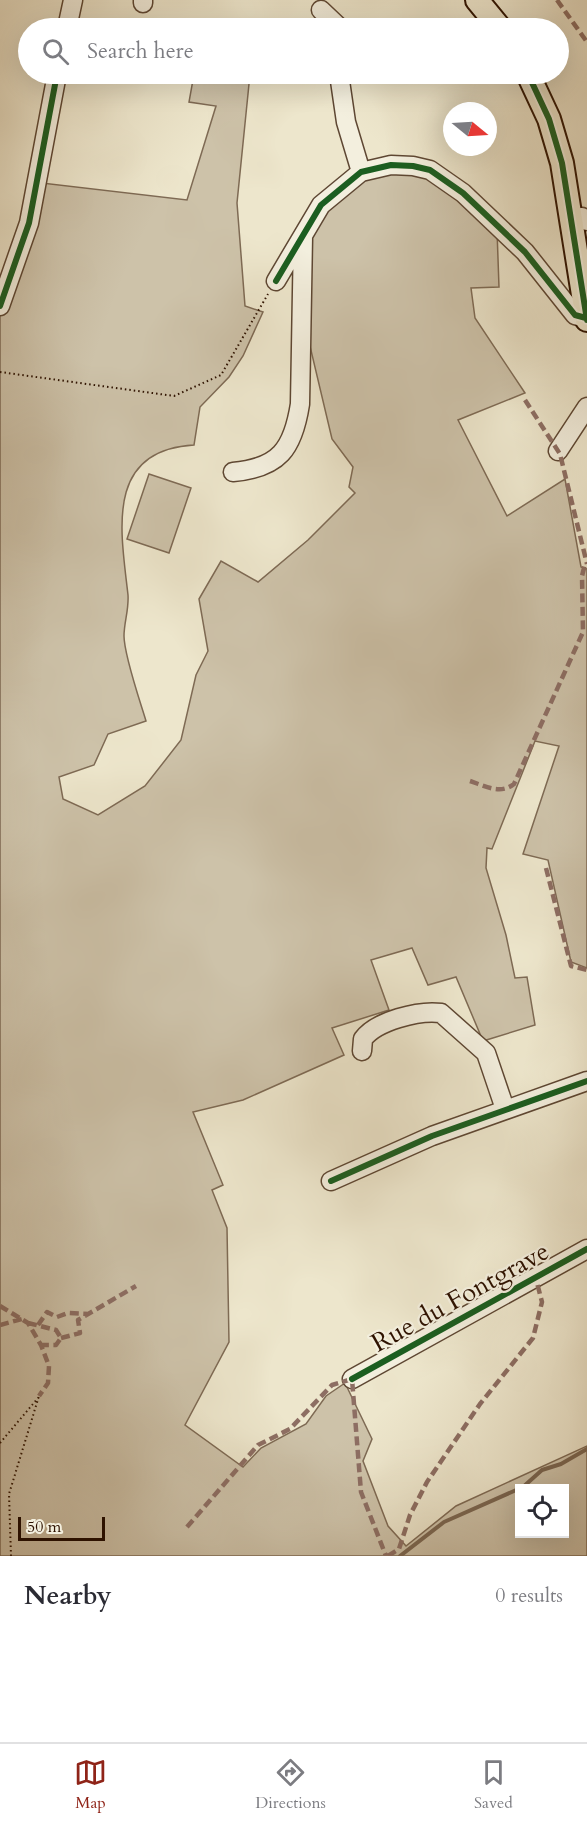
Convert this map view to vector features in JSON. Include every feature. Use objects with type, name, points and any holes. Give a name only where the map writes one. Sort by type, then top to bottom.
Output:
[{"type":"main road","points":[[477,0],[492,18]]},
{"type":"main road","points":[[532,84],[552,130],[579,220],[587,319]]},
{"type":"street","points":[[69,18],[73,0]]},
{"type":"street","points":[[321,10],[329,18]]},
{"type":"street","points":[[0,306],[28,224],[55,84]]},
{"type":"street","points":[[340,84],[346,122],[361,172]]},
{"type":"street","points":[[276,281],[321,205],[361,172],[391,165],[413,166],[430,170],[446,179],[525,252],[575,315],[587,319]]},
{"type":"street","points":[[233,472],[267,466],[289,445],[296,428],[300,404],[303,232]]},
{"type":"street","points":[[558,451],[587,407]]},
{"type":"street","points":[[362,1051],[363,1040],[376,1028],[416,1012],[441,1013],[449,1017],[486,1053],[505,1109]]},
{"type":"street","points":[[331,1181],[432,1136],[587,1081]]},
{"type":"street","name":"Rue du Fontgrave","points":[[352,1379],[587,1249]]},
{"type":"path","points":[[0,372],[174,396],[221,375],[276,281]]},
{"type":"path","points":[[0,1443],[39,1396],[9,1494],[11,1556]]},
{"type":"shaded area","points":[[192,84],[249,84],[237,203],[245,306],[263,312],[243,356],[229,377],[200,407],[194,445],[165,450],[145,462],[132,478],[125,498],[122,521],[128,600],[124,636],[129,666],[146,721],[108,734],[94,765],[59,777],[63,799],[98,815],[145,786],[181,740],[196,675],[208,651],[199,599],[221,561],[258,582],[308,540],[355,493],[349,487],[353,467],[332,439],[309,342],[309,242],[316,221],[353,185],[373,175],[400,170],[427,175],[497,230],[499,287],[471,288],[475,318],[525,393],[458,420],[507,516],[565,479],[581,567],[587,569],[587,968],[571,962],[548,860],[523,854],[559,746],[535,741],[492,849],[487,848],[486,868],[506,935],[515,978],[527,977],[535,1025],[483,1041],[456,977],[428,985],[412,948],[371,960],[389,1010],[332,1028],[344,1055],[243,1100],[193,1112],[223,1185],[212,1190],[227,1228],[229,1342],[185,1425],[243,1467],[261,1448],[306,1424],[326,1396],[345,1383],[372,1439],[363,1461],[388,1526],[406,1546],[456,1506],[587,1446],[587,1556],[0,1556],[0,315],[42,183],[187,200],[216,106],[189,102]]},
{"type":"shaded area","points":[[149,474],[191,488],[169,553],[127,539]]},
{"type":"waterway","points":[[400,1556],[444,1522],[523,1487],[542,1470],[561,1464],[587,1449]]},
{"type":"marked path","points":[[557,0],[587,42]]},
{"type":"marked path","points":[[525,400],[560,454],[587,564]]},
{"type":"marked path","points":[[470,781],[498,789],[514,784],[583,632],[582,576],[585,564]]},
{"type":"marked path","points":[[546,868],[571,966],[587,970]]},
{"type":"marked path","points":[[388,1556],[399,1549],[410,1515],[427,1482],[480,1404],[533,1338],[542,1302],[536,1279]]},
{"type":"marked path","points":[[61,1338],[80,1333],[78,1320],[136,1286]]},
{"type":"marked path","points":[[0,1306],[28,1323],[41,1345],[49,1366],[48,1383],[39,1396]]},
{"type":"marked path","points":[[38,1325],[47,1312],[57,1317],[68,1313],[89,1314]]},
{"type":"marked path","points":[[0,1325],[22,1319]]},
{"type":"marked path","points":[[28,1323],[56,1330],[61,1338],[56,1345],[41,1345]]},
{"type":"marked path","points":[[187,1527],[258,1445],[290,1429],[332,1385],[352,1379],[361,1492],[386,1556]]},
{"type":"cycle path","points":[[0,306],[29,223],[55,84]]},
{"type":"cycle path","points":[[533,84],[549,119],[562,163],[587,320]]},
{"type":"cycle path","points":[[276,281],[321,205],[361,172],[391,165],[413,166],[430,170],[463,193],[525,252],[575,315],[586,318]]},
{"type":"cycle path","points":[[331,1181],[432,1136],[587,1081]]},
{"type":"cycle path","points":[[352,1379],[587,1249]]}]
